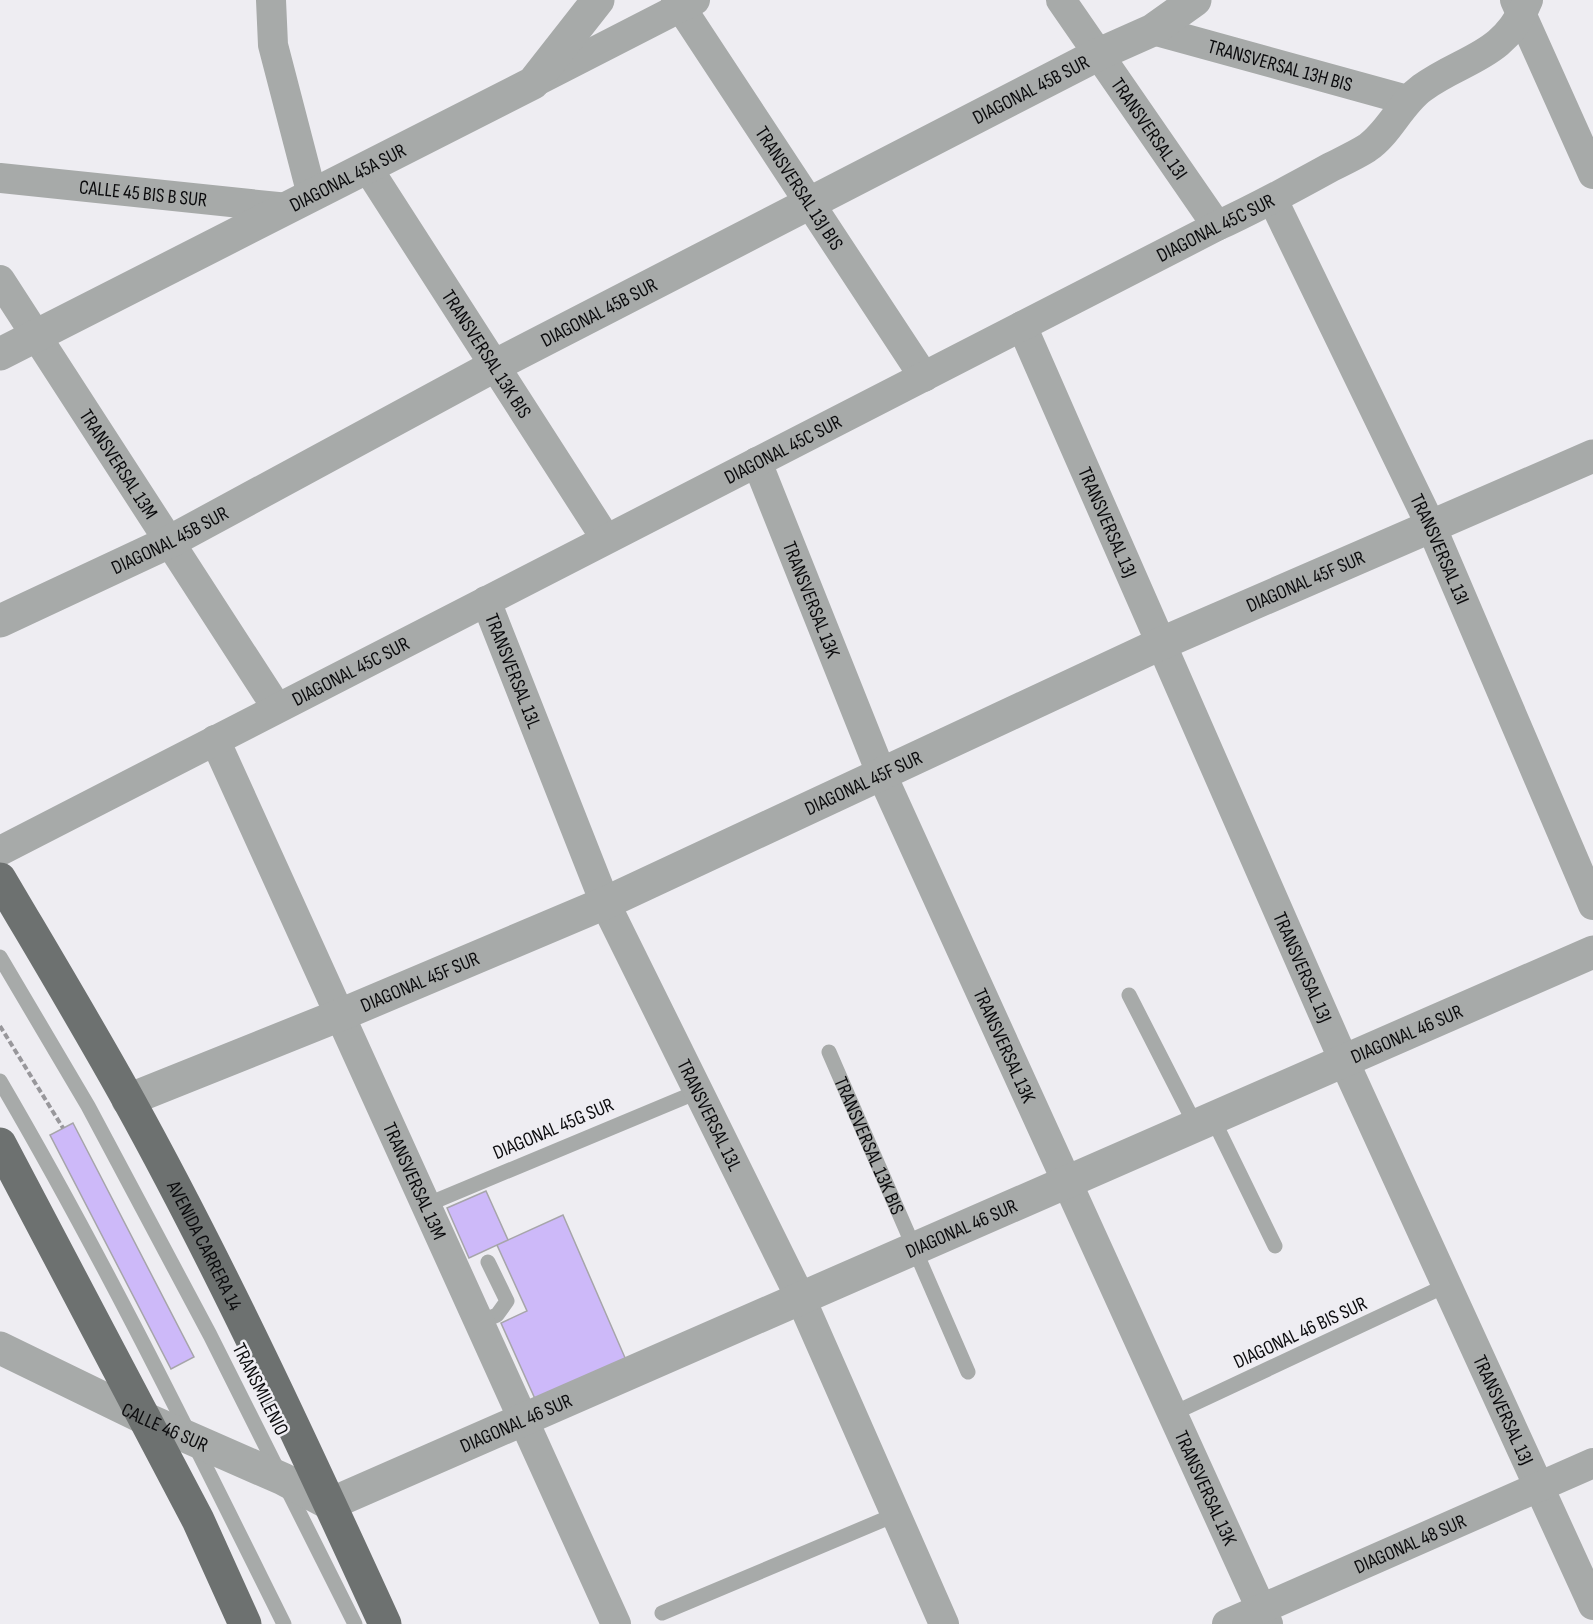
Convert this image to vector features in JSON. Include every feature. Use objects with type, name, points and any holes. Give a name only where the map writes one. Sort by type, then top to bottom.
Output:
[{"type":"main road","name":"AVENIDA CARRERA 14","points":[[0,879],[128,1100],[286,1407],[385,1624]]},
{"type":"main road","points":[[0,1144],[198,1520],[245,1624]]},
{"type":"street","points":[[271,0],[273,45],[300,202]]},
{"type":"street","points":[[533,83],[598,0]]},
{"type":"street","name":"TRANSVERSAL 13I","points":[[1061,0],[1217,226]]},
{"type":"street","name":"DIAGONAL 45B SUR","points":[[0,621],[169,542],[494,366],[1099,54],[1153,30],[1195,0]]},
{"type":"street","name":"DIAGONAL 45A SUR","points":[[0,354],[533,83],[684,2]]},
{"type":"street","name":"TRANSVERSAL 13J BIS","points":[[684,2],[924,377]]},
{"type":"street","points":[[1522,5],[1593,174]]},
{"type":"street","name":"DIAGONAL 45C SUR","points":[[0,851],[1217,226],[1273,200],[1366,149],[1390,127],[1407,100],[1425,86],[1487,53],[1522,5]]},
{"type":"street","name":"TRANSVERSAL 13H BIS","points":[[1153,30],[1407,100]]},
{"type":"street","name":"TRANSVERSAL 13K BIS","points":[[367,167],[606,539]]},
{"type":"street","name":"CALLE 45 BIS B SUR","points":[[0,178],[300,202]]},
{"type":"street","name":"TRANSVERSAL 13I","points":[[1273,200],[1431,526],[1593,905]]},
{"type":"street","name":"TRANSVERSAL 13M","points":[[0,280],[277,708]]},
{"type":"street","name":"TRANSVERSAL 13J","points":[[1022,326],[1344,1061],[1445,1287],[1593,1605]]},
{"type":"street","name":"DIAGONAL 45F SUR","points":[[128,1100],[340,1015],[605,903],[1160,644],[1593,456]]},
{"type":"street","name":"TRANSVERSAL 13K","points":[[757,462],[881,773],[1265,1617]]},
{"type":"street","name":"TRANSVERSAL 13L","points":[[486,601],[605,903],[801,1299],[944,1624]]},
{"type":"street","name":"TRANSVERSAL 13M","points":[[215,740],[615,1624]]},
{"type":"street","name":"DIAGONAL 46 SUR","points":[[330,1504],[1593,952]]},
{"type":"street","name":"CALLE 46 SUR","points":[[0,1348],[144,1418],[283,1479],[330,1504]]},
{"type":"street","name":"DIAGONAL 48 SUR","points":[[1227,1624],[1265,1617],[1593,1463]]},
{"type":"lane","name":"TRANSMILENIO","points":[[0,957],[88,1106],[283,1479],[355,1624]]},
{"type":"lane","points":[[1129,995],[1275,1246]]},
{"type":"lane","name":"TRANSVERSAL 13K BIS","points":[[829,1052],[968,1372]]},
{"type":"lane","points":[[0,1081],[35,1141],[192,1439],[284,1624]]},
{"type":"lane","name":"DIAGONAL 45G SUR","points":[[426,1205],[680,1097],[697,1092]]},
{"type":"lane","points":[[480,1322],[497,1315],[507,1301],[488,1262]]},
{"type":"lane","name":"DIAGONAL 46 BIS SUR","points":[[1172,1414],[1445,1287]]},
{"type":"lane","points":[[662,1613],[897,1514]]},
{"type":"path","points":[[0,1026],[63,1128]]},
{"type":"building","points":[[73,1123],[194,1357],[171,1369],[50,1135]]},
{"type":"building","points":[[486,1191],[508,1240],[469,1258],[447,1208]]},
{"type":"building","points":[[563,1215],[626,1360],[536,1401],[501,1323],[527,1311],[497,1245]]}]
